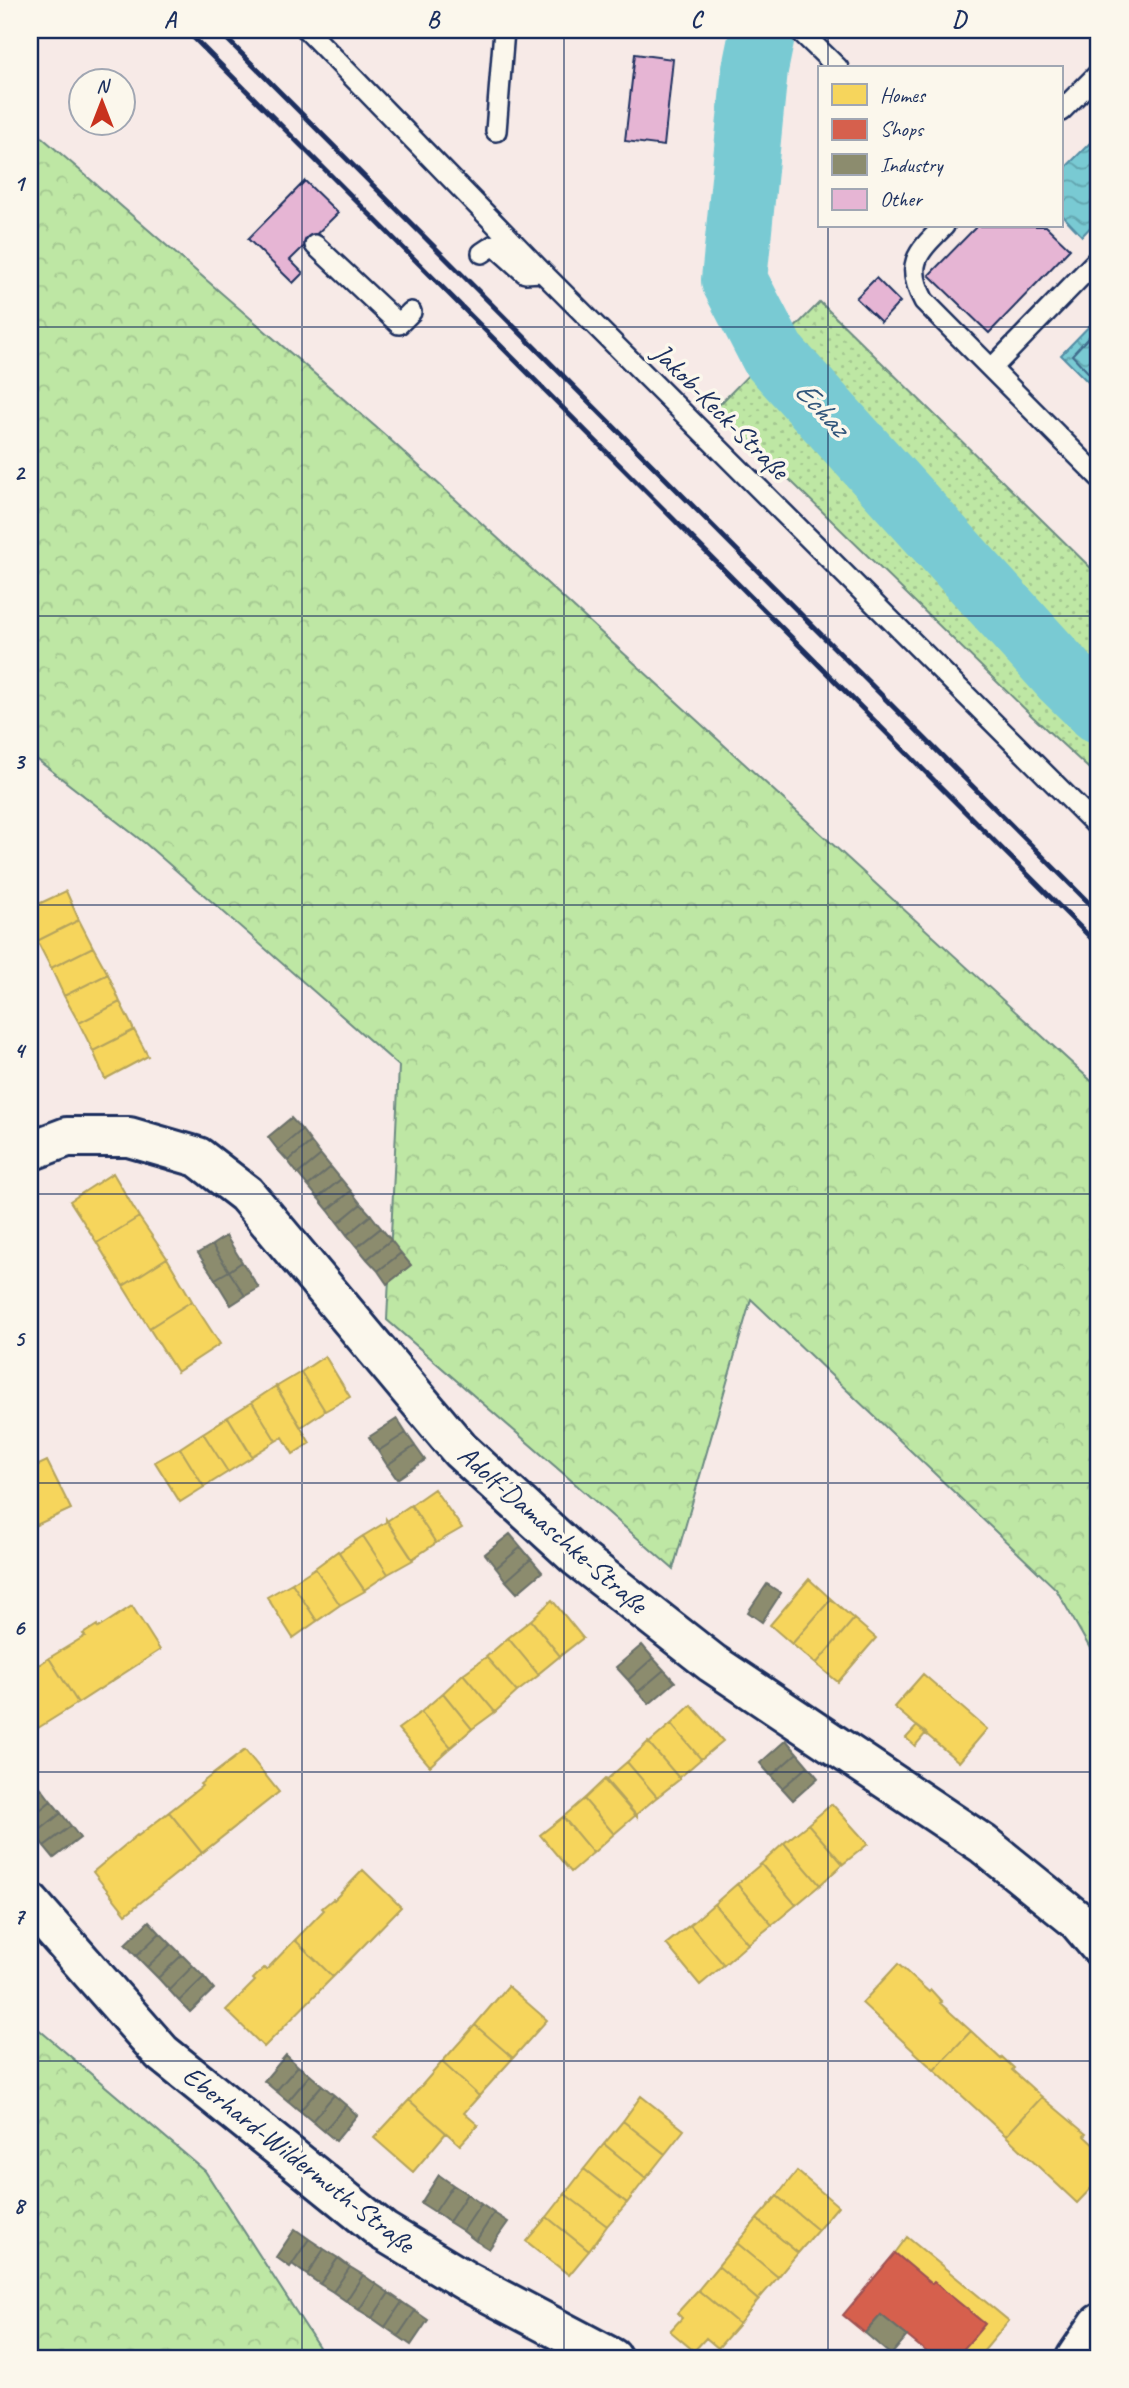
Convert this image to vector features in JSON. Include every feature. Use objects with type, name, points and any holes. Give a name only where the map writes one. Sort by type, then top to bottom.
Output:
[{"type":"street","name":"Adolf-Damaschke-Straße","points":[[30,1151],[67,1137],[129,1137],[198,1157],[246,1194],[460,1450],[578,1558],[712,1662],[983,1844],[1077,1920],[1099,1946]]},
{"type":"street","name":"Eberhard-Wildermuth-Straße","points":[[30,1903],[162,2053],[383,2231],[466,2281],[612,2358]]},
{"type":"street","points":[[1076,2358],[1099,2324]]},
{"type":"lane","name":"Jakob-Keck-Straße","points":[[307,30],[542,272],[1099,828]]},
{"type":"lane","points":[[496,131],[504,30]]},
{"type":"lane","points":[[799,30],[836,66]]},
{"type":"lane","points":[[1062,110],[1099,72]]},
{"type":"lane","points":[[942,228],[920,250],[914,267],[916,285],[924,301],[1099,477]]},
{"type":"lane","points":[[315,246],[399,324],[411,312]]},
{"type":"lane","points":[[482,253],[494,246],[525,273],[542,272]]},
{"type":"lane","points":[[992,368],[1099,258]]},
{"type":"green space","points":[[30,127],[385,435],[1099,1088],[1099,1664],[1056,1589],[751,1299],[673,1569],[387,1320],[399,1066],[146,844],[30,754]]},
{"type":"green space","points":[[820,302],[1099,576],[1099,778],[716,408]]},
{"type":"green space","points":[[30,2022],[205,2171],[326,2358],[30,2358]]},
{"type":"water","points":[[1099,134],[1099,218],[1082,236],[1062,215],[1062,171]]},
{"type":"water","points":[[1099,316],[1099,393],[1061,355]]},
{"type":"building: Homes","points":[[66,891],[79,920],[37,941],[30,926],[30,908]]},
{"type":"building: Homes","points":[[79,920],[93,947],[51,968],[37,941]]},
{"type":"building: Homes","points":[[93,947],[108,974],[64,996],[51,968]]},
{"type":"building: Homes","points":[[108,974],[120,1002],[79,1023],[64,996]]},
{"type":"building: Homes","points":[[120,1002],[134,1030],[93,1051],[79,1023]]},
{"type":"building: Homes","points":[[134,1030],[148,1056],[105,1079],[93,1051]]},
{"type":"building: Homes","points":[[113,1173],[139,1217],[97,1243],[70,1201]]},
{"type":"building: Homes","points":[[139,1217],[167,1258],[123,1286],[97,1243]]},
{"type":"building: Homes","points":[[167,1258],[192,1301],[149,1328],[123,1286]]},
{"type":"building: Homes","points":[[192,1301],[220,1344],[177,1372],[149,1328]]},
{"type":"building: Homes","points":[[325,1356],[350,1397],[325,1411],[301,1372]]},
{"type":"building: Homes","points":[[301,1372],[325,1411],[301,1427],[276,1387]]},
{"type":"building: Homes","points":[[276,1386],[310,1443],[293,1454],[283,1437],[276,1441],[252,1402]]},
{"type":"building: Homes","points":[[252,1402],[276,1441],[252,1456],[228,1417]]},
{"type":"building: Homes","points":[[228,1417],[252,1457],[228,1472],[203,1433]]},
{"type":"building: Homes","points":[[203,1433],[228,1472],[204,1487],[180,1448]]},
{"type":"building: Homes","points":[[180,1448],[204,1487],[180,1502],[155,1462]]},
{"type":"building: Homes","points":[[47,1461],[71,1509],[30,1528],[30,1469]]},
{"type":"building: Homes","points":[[434,1489],[462,1528],[436,1543],[411,1505]]},
{"type":"building: Homes","points":[[411,1505],[436,1543],[412,1559],[387,1521]]},
{"type":"building: Homes","points":[[386,1519],[413,1560],[388,1574],[363,1536],[386,1522]]},
{"type":"building: Homes","points":[[363,1536],[388,1574],[364,1590],[339,1552]]},
{"type":"building: Homes","points":[[338,1551],[365,1591],[340,1605],[315,1568]]},
{"type":"building: Homes","points":[[315,1568],[340,1605],[317,1621],[292,1583]]},
{"type":"building: Homes","points":[[809,1579],[831,1599],[792,1644],[770,1625]]},
{"type":"building: Homes","points":[[292,1583],[317,1621],[293,1638],[267,1597]]},
{"type":"building: Homes","points":[[831,1599],[854,1619],[816,1664],[792,1644]]},
{"type":"building: Homes","points":[[552,1600],[583,1638],[560,1656],[531,1620]]},
{"type":"building: Homes","points":[[132,1606],[160,1650],[78,1703],[49,1658],[85,1636],[83,1634],[97,1625],[98,1628]]},
{"type":"building: Homes","points":[[854,1619],[876,1638],[838,1682],[816,1664]]},
{"type":"building: Homes","points":[[531,1620],[560,1656],[538,1674],[508,1638]]},
{"type":"building: Homes","points":[[508,1638],[539,1675],[517,1692],[486,1657]]},
{"type":"building: Homes","points":[[486,1657],[517,1692],[495,1712],[463,1674]]},
{"type":"building: Homes","points":[[49,1658],[78,1703],[30,1733],[30,1671]]},
{"type":"building: Homes","points":[[463,1674],[495,1712],[472,1729],[443,1693]]},
{"type":"building: Homes","points":[[923,1674],[987,1729],[959,1762],[894,1707]]},
{"type":"building: Homes","points":[[443,1693],[472,1729],[451,1747],[421,1712]]},
{"type":"building: Homes","points":[[691,1705],[723,1741],[701,1759],[671,1724]]},
{"type":"building: Homes","points":[[421,1712],[451,1747],[430,1766],[398,1729]]},
{"type":"building: Homes","points":[[671,1724],[701,1759],[679,1778],[649,1743]]},
{"type":"building: Homes","points":[[917,1726],[926,1733],[915,1746],[906,1738]]},
{"type":"building: Homes","points":[[648,1742],[680,1779],[657,1797],[627,1762]]},
{"type":"building: Homes","points":[[245,1750],[279,1792],[202,1853],[169,1812],[202,1786],[200,1784]]},
{"type":"building: Homes","points":[[627,1762],[657,1797],[637,1814],[637,1817],[605,1781]]},
{"type":"building: Homes","points":[[605,1779],[636,1815],[614,1834],[584,1799]]},
{"type":"building: Homes","points":[[584,1799],[614,1834],[593,1853],[563,1817]]},
{"type":"building: Homes","points":[[832,1804],[868,1844],[843,1864],[808,1824]]},
{"type":"building: Homes","points":[[169,1812],[202,1853],[126,1914],[93,1872]]},
{"type":"building: Homes","points":[[563,1817],[593,1853],[571,1872],[540,1835]]},
{"type":"building: Homes","points":[[808,1824],[843,1864],[820,1885],[784,1843]]},
{"type":"building: Homes","points":[[784,1843],[820,1885],[796,1905],[761,1864]]},
{"type":"building: Homes","points":[[761,1864],[796,1905],[772,1925],[737,1884]]},
{"type":"building: Homes","points":[[363,1870],[401,1907],[333,1977],[295,1940],[324,1910],[322,1908],[334,1900]]},
{"type":"building: Homes","points":[[737,1884],[772,1925],[748,1944],[714,1904]]},
{"type":"building: Homes","points":[[714,1904],[748,1944],[724,1965],[690,1925]]},
{"type":"building: Homes","points":[[690,1925],[724,1965],[700,1985],[666,1944]]},
{"type":"building: Homes","points":[[295,1940],[333,1977],[264,2047],[226,2010],[255,1981],[253,1979],[264,1968],[266,1970]]},
{"type":"building: Homes","points":[[898,1964],[929,1992],[931,1990],[942,2002],[940,2003],[971,2031],[934,2070],[862,2003]]},
{"type":"building: Homes","points":[[508,1986],[547,2020],[513,2058],[475,2025]]},
{"type":"building: Homes","points":[[475,2025],[513,2058],[479,2096],[442,2062]]},
{"type":"building: Homes","points":[[971,2031],[1014,2068],[1012,2070],[1042,2097],[1006,2136],[934,2070]]},
{"type":"building: Homes","points":[[442,2062],[479,2096],[464,2113],[478,2125],[460,2145],[409,2100]]},
{"type":"building: Homes","points":[[641,2096],[684,2130],[665,2154],[623,2121]]},
{"type":"building: Homes","points":[[1042,2097],[1086,2134],[1084,2136],[1099,2150],[1099,2180],[1077,2203],[1006,2136]]},
{"type":"building: Homes","points":[[409,2100],[446,2133],[413,2172],[374,2138]]},
{"type":"building: Homes","points":[[623,2121],[665,2154],[646,2178],[604,2144]]},
{"type":"building: Homes","points":[[604,2144],[646,2178],[627,2203],[584,2169]]},
{"type":"building: Homes","points":[[584,2169],[627,2203],[607,2226],[565,2194]]},
{"type":"building: Homes","points":[[797,2171],[838,2206],[818,2230],[777,2196]]},
{"type":"building: Homes","points":[[565,2194],[607,2226],[589,2251],[547,2217]]},
{"type":"building: Homes","points":[[777,2196],[818,2230],[798,2253],[757,2219]]},
{"type":"building: Homes","points":[[547,2217],[589,2251],[569,2275],[526,2241]]},
{"type":"building: Homes","points":[[757,2219],[798,2253],[778,2277],[737,2243]]},
{"type":"building: Homes","points":[[907,2237],[1009,2321],[978,2358],[956,2358],[985,2324],[895,2253]]},
{"type":"building: Homes","points":[[737,2243],[778,2277],[758,2300],[718,2266]]},
{"type":"building: Homes","points":[[718,2266],[758,2300],[739,2324],[698,2290]]},
{"type":"building: Homes","points":[[698,2290],[739,2324],[718,2348],[706,2338],[694,2351],[670,2331],[682,2318],[677,2313]]},
{"type":"building: Shops","points":[[895,2253],[985,2324],[956,2358],[934,2358],[881,2315],[865,2333],[843,2315]]},
{"type":"building: Industry","points":[[291,1118],[302,1130],[278,1150],[268,1137]]},
{"type":"building: Industry","points":[[302,1130],[311,1142],[288,1161],[278,1150]]},
{"type":"building: Industry","points":[[311,1142],[321,1155],[298,1174],[288,1161]]},
{"type":"building: Industry","points":[[321,1155],[331,1167],[308,1186],[298,1174]]},
{"type":"building: Industry","points":[[331,1167],[341,1179],[318,1198],[308,1186]]},
{"type":"building: Industry","points":[[341,1179],[351,1191],[328,1210],[318,1198]]},
{"type":"building: Industry","points":[[351,1191],[361,1204],[338,1223],[328,1210]]},
{"type":"building: Industry","points":[[361,1204],[371,1215],[347,1235],[338,1223]]},
{"type":"building: Industry","points":[[371,1215],[381,1228],[357,1247],[347,1235]]},
{"type":"building: Industry","points":[[381,1228],[391,1240],[367,1259],[357,1247]]},
{"type":"building: Industry","points":[[226,1236],[242,1262],[229,1271],[212,1245]]},
{"type":"building: Industry","points":[[391,1240],[401,1253],[378,1271],[367,1259]]},
{"type":"building: Industry","points":[[212,1245],[229,1271],[215,1279],[198,1253]]},
{"type":"building: Industry","points":[[401,1253],[411,1265],[387,1284],[378,1271]]},
{"type":"building: Industry","points":[[242,1262],[259,1288],[245,1296],[229,1271]]},
{"type":"building: Industry","points":[[229,1271],[245,1296],[231,1305],[215,1279]]},
{"type":"building: Industry","points":[[397,1419],[406,1433],[378,1451],[369,1437]]},
{"type":"building: Industry","points":[[406,1433],[415,1446],[387,1465],[378,1451]]},
{"type":"building: Industry","points":[[415,1446],[425,1460],[397,1479],[387,1465]]},
{"type":"building: Industry","points":[[510,1534],[521,1547],[496,1568],[485,1554]]},
{"type":"building: Industry","points":[[521,1547],[531,1559],[506,1581],[496,1568]]},
{"type":"building: Industry","points":[[531,1559],[542,1572],[517,1593],[506,1581]]},
{"type":"building: Industry","points":[[767,1584],[781,1593],[762,1622],[748,1612]]},
{"type":"building: Industry","points":[[642,1645],[653,1658],[628,1680],[616,1667]]},
{"type":"building: Industry","points":[[653,1658],[664,1670],[638,1692],[628,1680]]},
{"type":"building: Industry","points":[[664,1670],[675,1682],[649,1704],[638,1692]]},
{"type":"building: Industry","points":[[786,1740],[797,1753],[771,1776],[760,1763]]},
{"type":"building: Industry","points":[[797,1753],[808,1766],[782,1788],[771,1776]]},
{"type":"building: Industry","points":[[808,1766],[818,1778],[793,1800],[782,1788]]},
{"type":"building: Industry","points":[[30,1778],[42,1789],[30,1798]]},
{"type":"building: Industry","points":[[42,1789],[51,1801],[30,1818],[30,1798]]},
{"type":"building: Industry","points":[[51,1801],[61,1813],[35,1834],[30,1828],[30,1818]]},
{"type":"building: Industry","points":[[61,1813],[71,1826],[44,1846],[35,1834]]},
{"type":"building: Industry","points":[[71,1826],[80,1838],[54,1858],[44,1846]]},
{"type":"building: Industry","points":[[149,1921],[160,1933],[136,1956],[125,1944]]},
{"type":"building: Industry","points":[[160,1933],[171,1944],[147,1967],[136,1956]]},
{"type":"building: Industry","points":[[171,1944],[182,1955],[158,1978],[147,1967]]},
{"type":"building: Industry","points":[[182,1955],[193,1966],[169,1990],[158,1978]]},
{"type":"building: Industry","points":[[193,1966],[204,1977],[179,2001],[169,1990]]},
{"type":"building: Industry","points":[[204,1977],[214,1989],[190,2012],[179,2001]]},
{"type":"building: Industry","points":[[286,2055],[298,2066],[276,2091],[264,2081]]},
{"type":"building: Industry","points":[[298,2066],[310,2075],[288,2101],[276,2091]]},
{"type":"building: Industry","points":[[310,2075],[322,2085],[300,2111],[288,2101]]},
{"type":"building: Industry","points":[[322,2085],[334,2095],[312,2121],[300,2111]]},
{"type":"building: Industry","points":[[334,2095],[346,2105],[324,2131],[312,2121]]},
{"type":"building: Industry","points":[[346,2105],[357,2115],[336,2141],[324,2131]]},
{"type":"building: Industry","points":[[439,2175],[453,2185],[435,2212],[421,2203]]},
{"type":"building: Industry","points":[[453,2185],[467,2194],[449,2222],[435,2212]]},
{"type":"building: Industry","points":[[467,2194],[481,2204],[463,2231],[449,2222]]},
{"type":"building: Industry","points":[[481,2204],[494,2213],[476,2241],[463,2231]]},
{"type":"building: Industry","points":[[494,2213],[508,2222],[489,2249],[476,2241]]},
{"type":"building: Industry","points":[[295,2229],[309,2239],[290,2267],[276,2257]]},
{"type":"building: Industry","points":[[309,2239],[324,2249],[307,2275],[292,2264]]},
{"type":"building: Industry","points":[[324,2249],[338,2258],[320,2284],[307,2275]]},
{"type":"building: Industry","points":[[338,2258],[350,2267],[333,2292],[320,2284]]},
{"type":"building: Industry","points":[[350,2267],[363,2275],[346,2301],[333,2292]]},
{"type":"building: Industry","points":[[363,2275],[376,2284],[359,2310],[346,2301]]},
{"type":"building: Industry","points":[[376,2284],[389,2293],[372,2318],[359,2310]]},
{"type":"building: Industry","points":[[389,2293],[402,2302],[385,2327],[372,2318]]},
{"type":"building: Industry","points":[[402,2302],[415,2311],[398,2336],[385,2327]]},
{"type":"building: Industry","points":[[415,2311],[428,2320],[411,2345],[398,2336]]},
{"type":"building: Industry","points":[[881,2315],[907,2336],[891,2355],[865,2333]]},
{"type":"building: Other","points":[[635,54],[673,59],[664,146],[625,141]]},
{"type":"building: Other","points":[[305,181],[338,213],[290,260],[303,273],[293,283],[248,239]]},
{"type":"building: Other","points":[[975,228],[1048,228],[1070,249],[989,333],[929,275]]},
{"type":"building: Other","points":[[876,278],[900,302],[881,322],[856,298]]},
{"type":"waterway","name":"Echaz","points":[[763,30],[755,69],[734,280],[773,355],[1064,676],[1099,710]]},
{"type":"railway","points":[[186,30],[1099,946]]},
{"type":"railway","points":[[218,30],[1099,913]]}]
